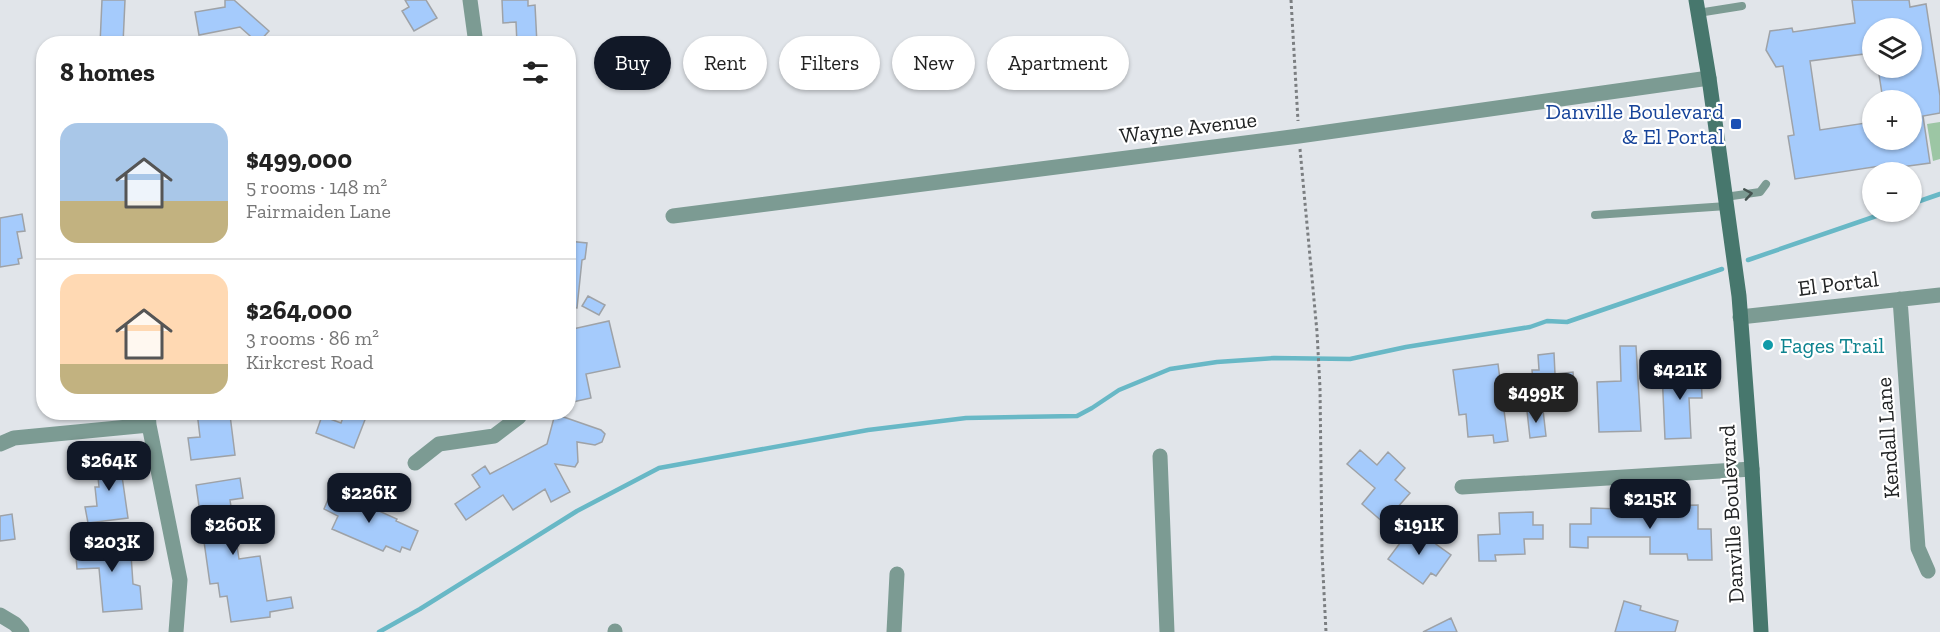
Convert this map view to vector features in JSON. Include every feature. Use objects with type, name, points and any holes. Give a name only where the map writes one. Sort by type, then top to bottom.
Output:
[{"type":"main road","name":"Danville Boulevard","points":[[1697,6],[1739,296],[1761,632]]},
{"type":"street","points":[[470,0],[475,36]]},
{"type":"street","name":"Wayne Avenue","points":[[673,216],[1299,136],[1709,78]]},
{"type":"street","name":"El Portal","points":[[1740,317],[1940,295]]},
{"type":"street","name":"Kendall Lane","points":[[1900,299],[1918,548],[1928,571]]},
{"type":"street","points":[[0,444],[14,438],[141,420]]},
{"type":"street","points":[[148,420],[180,580],[176,632]]},
{"type":"street","points":[[415,463],[439,444],[494,436],[515,420]]},
{"type":"street","points":[[1160,456],[1167,632]]},
{"type":"street","points":[[1462,488],[1752,469]]},
{"type":"street","points":[[894,632],[897,574]]},
{"type":"street","points":[[0,615],[15,624],[22,632]]},
{"type":"lane","points":[[1697,6],[1743,6]]},
{"type":"lane","points":[[1595,215],[1726,202],[1760,192],[1766,184]]},
{"type":"path","points":[[1291,0],[1299,136],[1317,332],[1326,632]]},
{"type":"green space","points":[[1940,122],[1940,159],[1933,161],[1927,124]]},
{"type":"building","points":[[102,0],[125,0],[123,36],[100,36]]},
{"type":"building","points":[[225,0],[234,0],[269,31],[264,36],[250,36],[240,27],[199,35],[195,12],[225,7]]},
{"type":"building","points":[[405,0],[426,0],[437,18],[414,31],[402,11],[409,7]]},
{"type":"building","points":[[502,0],[528,0],[528,6],[535,5],[537,36],[517,36],[516,22],[503,23]]},
{"type":"building","points":[[1852,0],[1909,0],[1910,7],[1926,4],[1940,96],[1940,113],[1923,116],[1930,163],[1862,162],[1862,169],[1795,179],[1788,136],[1794,135],[1783,66],[1776,67],[1766,50],[1770,31],[1792,28],[1793,32],[1855,23]],"holes":[[[1862,18],[1922,18],[1922,78],[1880,78],[1881,90],[1922,90],[1922,150],[1862,150],[1862,124],[1820,130],[1810,61],[1862,54]]]},
{"type":"building","points":[[22,214],[25,231],[17,232],[22,258],[18,259],[19,264],[0,267],[0,218]]},
{"type":"building","points":[[576,242],[587,243],[585,259],[582,260],[577,308]]},
{"type":"building","points":[[588,296],[605,305],[599,315],[582,306]]},
{"type":"building","points":[[609,321],[620,367],[586,374],[591,398],[576,401],[576,328]]},
{"type":"building","points":[[1620,346],[1636,346],[1641,431],[1599,432],[1597,382],[1621,381]]},
{"type":"building","points":[[1554,353],[1555,374],[1573,372],[1575,398],[1552,400],[1553,405],[1535,406],[1532,370],[1539,370],[1538,355]]},
{"type":"building","points":[[1498,364],[1508,441],[1494,443],[1493,435],[1468,437],[1466,414],[1459,415],[1453,370]]},
{"type":"building","points":[[1701,370],[1702,398],[1689,398],[1691,438],[1665,439],[1662,371]]},
{"type":"building","points":[[1543,410],[1546,436],[1530,438],[1527,411]]},
{"type":"building","points":[[198,420],[231,420],[235,455],[191,460],[188,438],[200,437]]},
{"type":"building","points":[[321,420],[341,423],[342,420],[365,420],[354,448],[316,433]]},
{"type":"building","points":[[553,420],[572,420],[601,430],[605,434],[602,442],[595,445],[577,442],[578,462],[575,467],[555,464],[570,492],[551,502],[545,489],[513,510],[503,495],[466,520],[455,504],[480,487],[472,475],[485,466],[490,474],[547,444]]},
{"type":"building","points":[[1360,450],[1377,465],[1388,452],[1405,468],[1395,480],[1410,493],[1384,523],[1362,504],[1375,488],[1347,464]]},
{"type":"building","points":[[119,455],[128,518],[88,523],[85,507],[97,506],[95,487],[99,487],[96,458]]},
{"type":"building","points":[[240,478],[243,498],[230,500],[239,559],[260,556],[267,601],[291,597],[293,608],[270,612],[270,617],[231,622],[227,596],[220,597],[218,583],[210,584],[196,485]]},
{"type":"building","points":[[332,490],[418,531],[410,550],[402,547],[400,552],[386,546],[383,551],[332,529],[338,516],[324,509]]},
{"type":"building","points":[[1698,505],[1698,529],[1711,529],[1712,560],[1688,560],[1687,554],[1650,554],[1650,537],[1588,537],[1588,548],[1570,547],[1570,524],[1591,524],[1591,508],[1650,510],[1650,506]]},
{"type":"building","points":[[1533,512],[1533,525],[1543,525],[1543,539],[1524,539],[1525,554],[1495,555],[1496,561],[1479,561],[1478,535],[1500,534],[1499,513]]},
{"type":"building","points":[[12,514],[15,539],[0,541],[0,516]]},
{"type":"building","points":[[1412,527],[1451,555],[1436,576],[1431,573],[1423,584],[1388,559]]},
{"type":"building","points":[[130,540],[133,584],[140,586],[142,609],[103,612],[99,568],[77,569],[75,543]]},
{"type":"building","points":[[1624,601],[1641,606],[1640,610],[1678,621],[1675,632],[1615,632]]},
{"type":"building","points":[[1451,618],[1457,632],[1423,632]]},
{"type":"waterway","points":[[1922,200],[1940,194]]},
{"type":"waterway","points":[[1748,260],[1862,221]]},
{"type":"waterway","points":[[379,632],[577,511],[659,468],[868,430],[966,418],[1077,416],[1119,390],[1170,369],[1217,362],[1274,358],[1350,359],[1406,347],[1530,327],[1547,321],[1567,322],[1722,269]]},
{"type":"place","name":"Danville Boulevard & El Portal","points":[[1736,124]]},
{"type":"place","name":"Fages Trail","points":[[1768,345]]}]
